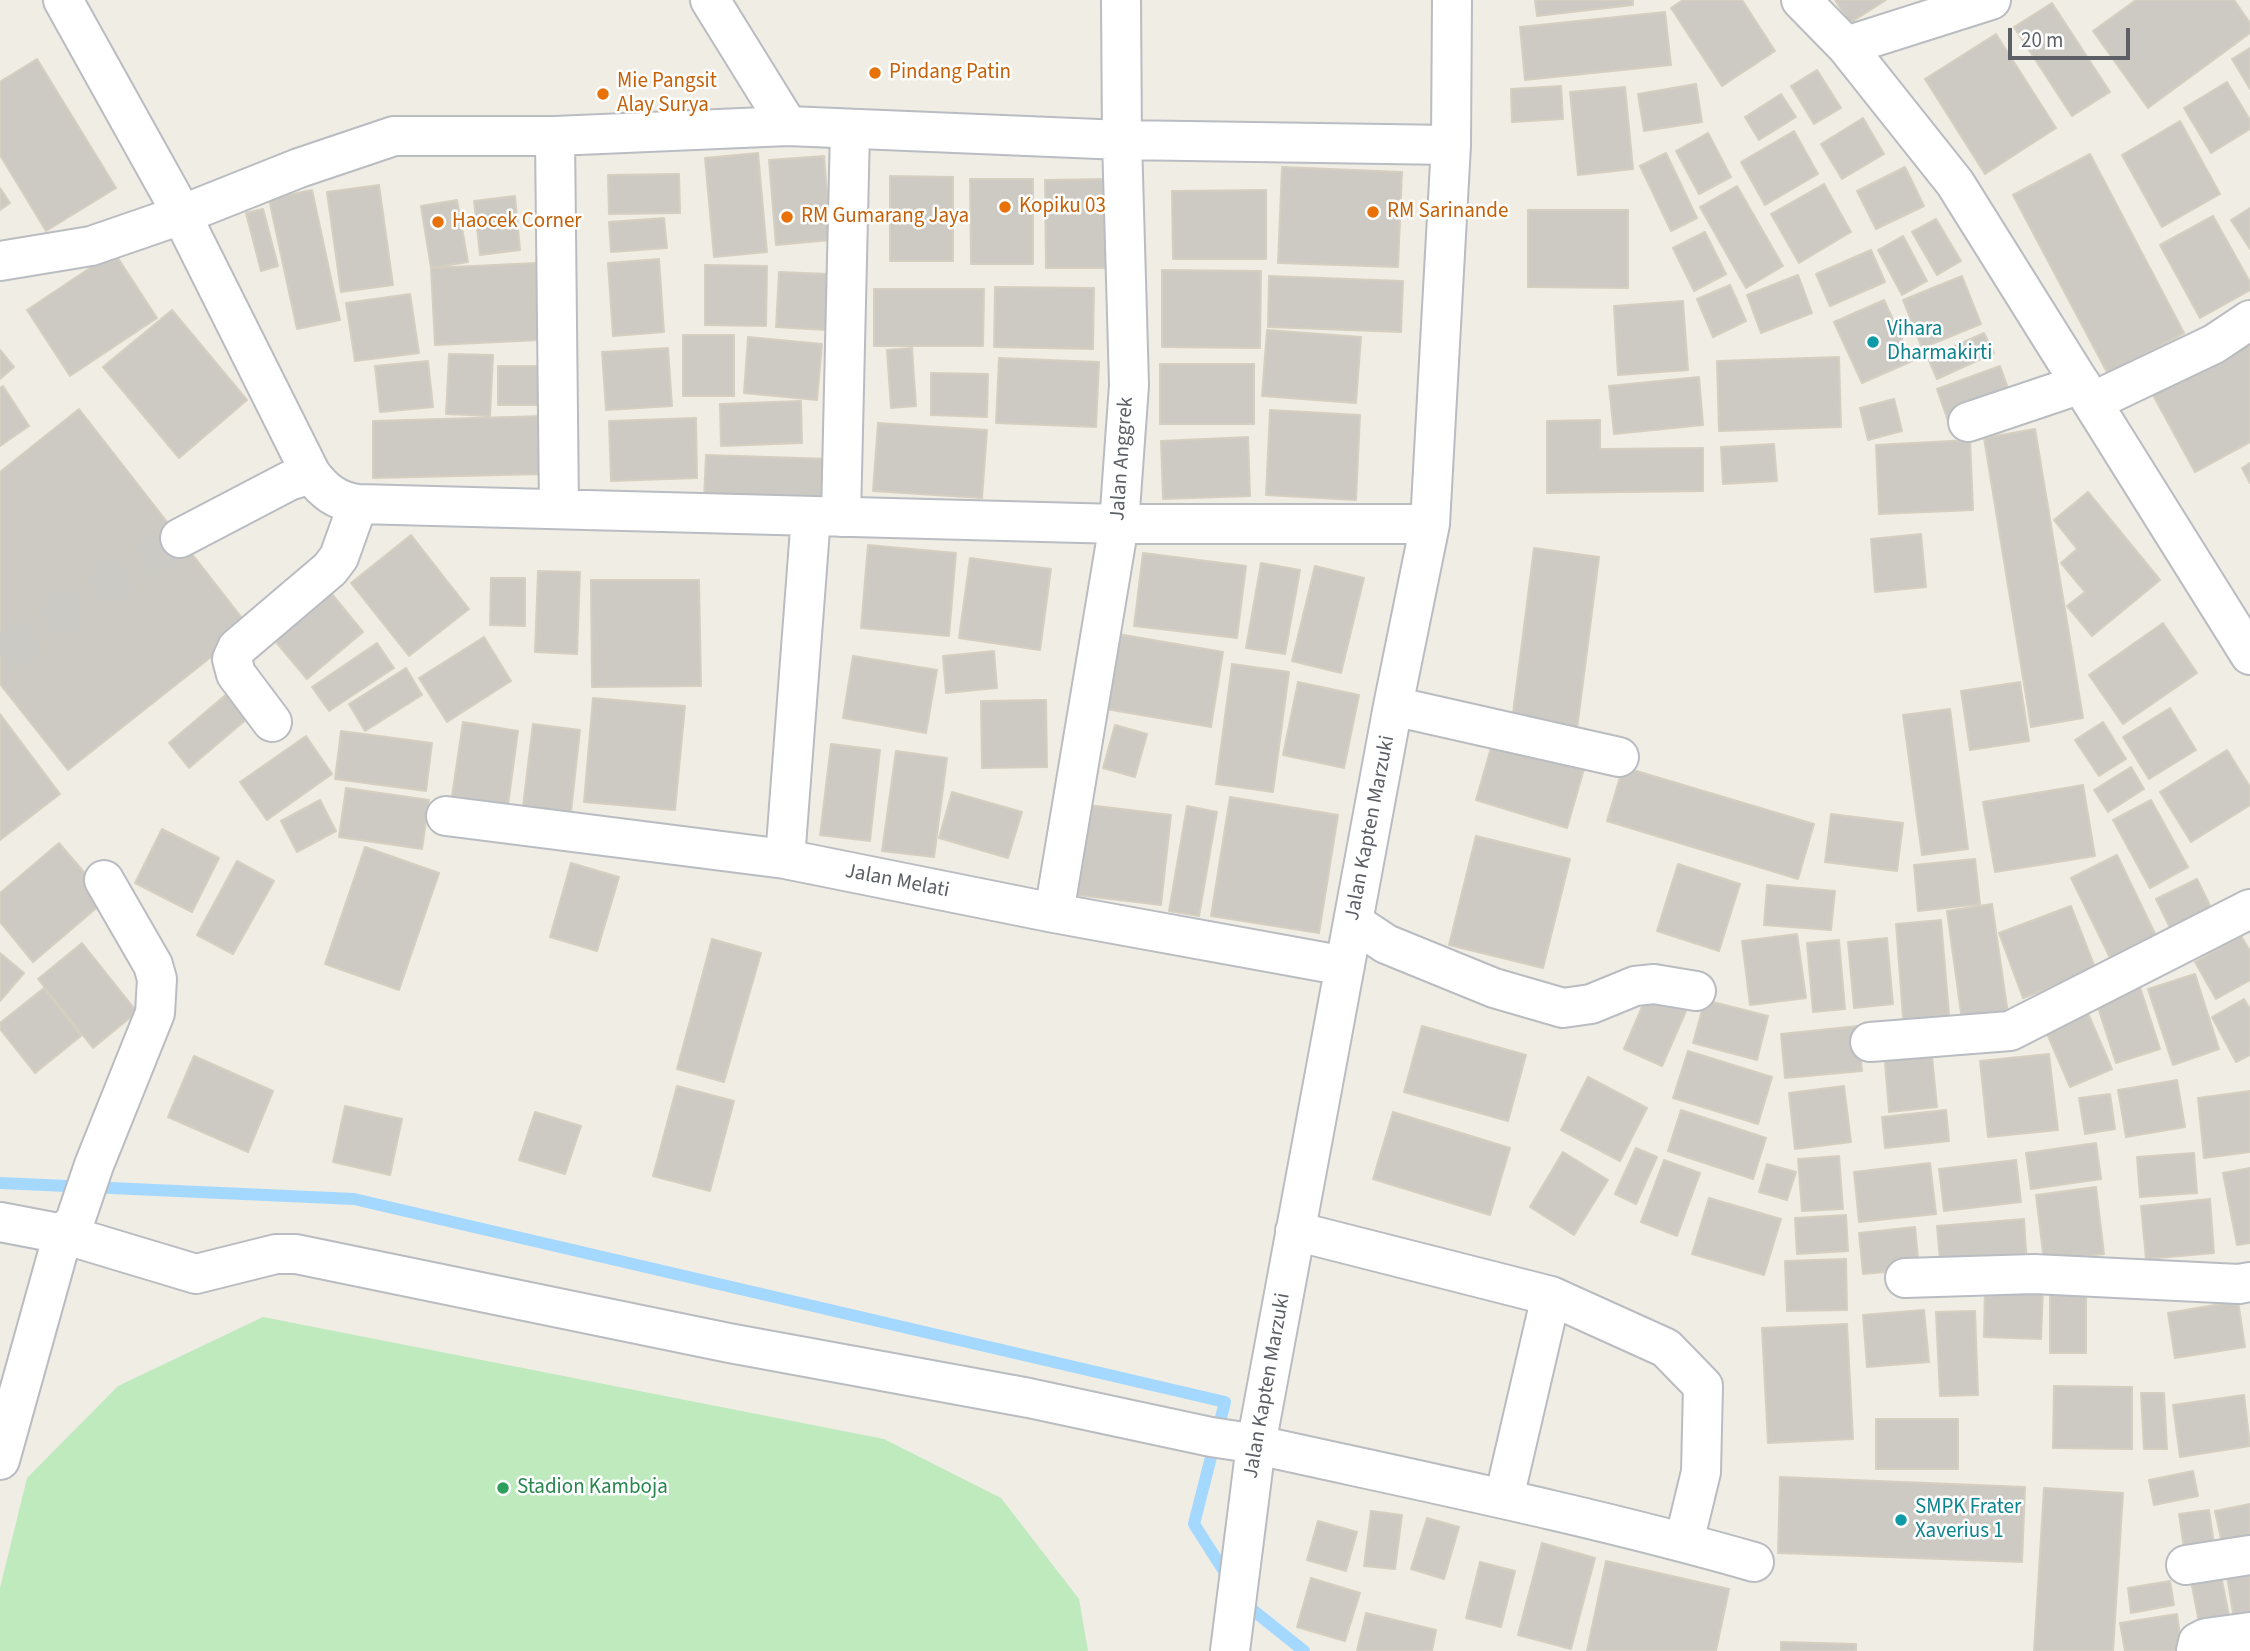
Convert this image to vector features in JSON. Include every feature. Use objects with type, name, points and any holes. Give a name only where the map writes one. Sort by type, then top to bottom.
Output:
[{"type":"street","points":[[63,0],[172,196],[311,474],[324,491],[334,497],[358,503],[826,517],[1118,524],[1430,524]]},
{"type":"street","points":[[710,0],[788,126]]},
{"type":"street","name":"Jalan Anggrek","points":[[1054,913],[1118,524],[1129,385],[1121,0]]},
{"type":"street","name":"Jalan Kapten Marzuki","points":[[1238,1638],[1240,1573],[1234,1441],[1295,1231],[1393,706],[1430,524],[1451,145],[1452,0]]},
{"type":"street","points":[[1801,0],[1846,46],[1955,183],[2010,267],[2250,655]]},
{"type":"street","points":[[1846,46],[1991,0]]},
{"type":"street","points":[[0,261],[91,246],[181,215],[299,168],[394,136],[555,136],[788,126],[1122,140],[1451,145]]},
{"type":"street","points":[[785,859],[826,517],[850,130]]},
{"type":"street","points":[[555,136],[559,509]]},
{"type":"street","points":[[1968,422],[2086,393],[2214,344],[2250,320]]},
{"type":"street","points":[[180,538],[289,481],[311,474]]},
{"type":"street","points":[[272,722],[236,674],[232,659],[237,648],[330,569],[340,556],[358,503]]},
{"type":"street","points":[[1393,706],[1619,757]]},
{"type":"street","name":"Jalan Melati","points":[[446,816],[785,859],[1054,913],[1345,966]]},
{"type":"street","points":[[0,1460],[69,1228],[155,1013],[158,996],[153,965],[104,880]]},
{"type":"street","points":[[1870,1042],[2010,1031],[2250,909]]},
{"type":"street","points":[[1353,922],[1386,944],[1494,988],[1563,1008],[1591,1004],[1635,986],[1654,984],[1696,991]]},
{"type":"street","points":[[0,1222],[69,1228],[196,1274],[276,1254],[296,1254],[715,1340],[1029,1398],[1504,1498],[1754,1562]]},
{"type":"street","points":[[1295,1231],[1551,1296],[1666,1348],[1703,1386],[1701,1472],[1684,1542]]},
{"type":"street","points":[[1905,1278],[2034,1274],[2239,1284],[2250,1282]]},
{"type":"street","points":[[1504,1498],[1551,1296]]},
{"type":"street","points":[[2186,1565],[2250,1555]]},
{"type":"street","points":[[2196,1651],[2199,1642],[2206,1638],[2250,1632]]},
{"type":"green space","name":"Stadion Kamboja","points":[[263,1317],[884,1439],[1001,1498],[1079,1599],[1088,1651],[0,1651],[0,1588],[27,1478],[118,1386]]},
{"type":"building","points":[[1535,0],[1633,0],[1633,5],[1537,16]]},
{"type":"building","points":[[1683,0],[1742,0],[1775,51],[1722,86],[1671,8]]},
{"type":"building","points":[[1835,0],[1886,0],[1850,23]]},
{"type":"building","points":[[2136,0],[2234,0],[2250,23],[2250,33],[2148,108],[2093,31]]},
{"type":"building","points":[[2052,3],[2110,92],[2072,116],[2014,27]]},
{"type":"building","points":[[1665,12],[1671,65],[1525,80],[1520,27]]},
{"type":"building","points":[[1996,34],[2056,128],[1985,174],[1925,79]]},
{"type":"building","points":[[2250,48],[2250,89],[2232,59]]},
{"type":"building","points":[[37,59],[116,188],[46,231],[0,155],[0,82]]},
{"type":"building","points":[[1817,70],[1841,108],[1814,124],[1791,86]]},
{"type":"building","points":[[2227,82],[2250,120],[2250,129],[2211,153],[2184,108]]},
{"type":"building","points":[[1696,84],[1702,122],[1644,131],[1638,94]]},
{"type":"building","points":[[1561,86],[1563,119],[1512,122],[1511,89]]},
{"type":"building","points":[[1625,87],[1633,169],[1578,175],[1570,92]]},
{"type":"building","points":[[1781,94],[1796,117],[1759,140],[1745,117]]},
{"type":"building","points":[[1863,118],[1884,154],[1842,179],[1821,144]]},
{"type":"building","points":[[2180,121],[2220,194],[2162,227],[2122,155]]},
{"type":"building","points":[[1794,131],[1818,174],[1765,205],[1741,162]]},
{"type":"building","points":[[1708,133],[1731,177],[1699,194],[1676,151]]},
{"type":"building","points":[[758,153],[767,252],[714,257],[705,158]]},
{"type":"building","points":[[1666,153],[1697,218],[1671,231],[1640,166]]},
{"type":"building","points":[[2090,154],[2184,333],[2108,374],[2013,195]]},
{"type":"building","points":[[824,156],[831,240],[776,245],[769,160]]},
{"type":"building","points":[[1282,167],[1402,172],[1398,267],[1278,263]]},
{"type":"building","points":[[1905,167],[1924,206],[1876,229],[1857,191]]},
{"type":"building","points":[[679,174],[680,213],[609,214],[608,175]]},
{"type":"building","points":[[890,176],[953,177],[953,261],[890,261]]},
{"type":"building","points":[[970,179],[1033,179],[1033,264],[971,264]]},
{"type":"building","points":[[1110,179],[1111,268],[1046,268],[1045,180]]},
{"type":"building","points":[[1824,184],[1851,232],[1799,263],[1771,214]]},
{"type":"building","points":[[379,185],[393,285],[341,292],[327,192]]},
{"type":"building","points":[[1737,186],[1783,266],[1746,288],[1700,207]]},
{"type":"building","points":[[0,188],[10,203],[0,210]]},
{"type":"building","points":[[312,190],[340,320],[297,329],[269,199]]},
{"type":"building","points":[[1266,190],[1266,259],[1173,259],[1172,191]]},
{"type":"building","points":[[515,196],[520,250],[480,255],[474,201]]},
{"type":"building","points":[[457,200],[468,262],[431,268],[421,206]]},
{"type":"building","points":[[2250,208],[2250,249],[2231,220]]},
{"type":"building","points":[[263,209],[278,266],[261,271],[246,213]]},
{"type":"building","points":[[1528,210],[1628,210],[1628,288],[1528,287]]},
{"type":"building","points":[[2213,216],[2250,282],[2250,290],[2200,318],[2160,245]]},
{"type":"building","points":[[664,218],[667,248],[611,252],[609,222]]},
{"type":"building","points":[[1936,219],[1961,261],[1937,275],[1912,232]]},
{"type":"building","points":[[1705,232],[1726,274],[1694,291],[1673,248]]},
{"type":"building","points":[[1903,236],[1927,281],[1902,295],[1878,250]]},
{"type":"building","points":[[1871,250],[1885,282],[1830,306],[1816,274]]},
{"type":"building","points":[[114,252],[157,318],[70,376],[27,310]]},
{"type":"building","points":[[659,259],[664,332],[613,336],[608,263]]},
{"type":"building","points":[[536,263],[540,340],[435,345],[431,268]]},
{"type":"building","points":[[705,265],[767,266],[766,326],[705,325]]},
{"type":"building","points":[[1162,270],[1261,271],[1260,348],[1162,347]]},
{"type":"building","points":[[779,272],[829,274],[826,330],[776,327]]},
{"type":"building","points":[[1798,275],[1812,313],[1761,333],[1747,295]]},
{"type":"building","points":[[1269,276],[1403,281],[1401,332],[1268,327]]},
{"type":"building","points":[[1962,276],[1981,324],[1922,348],[1903,300]]},
{"type":"building","points":[[1730,285],[1746,321],[1713,337],[1697,299]]},
{"type":"building","points":[[995,287],[1094,288],[1093,349],[994,347]]},
{"type":"building","points":[[874,289],[984,289],[983,346],[874,346]]},
{"type":"building","points":[[410,294],[419,353],[355,361],[346,303]]},
{"type":"building","name":"Vihara Dharmakirti","points":[[1884,300],[1912,361],[1862,383],[1834,322]]},
{"type":"building","points":[[1683,301],[1688,370],[1618,375],[1614,306]]},
{"type":"building","points":[[172,310],[247,400],[179,458],[103,367]]},
{"type":"building","points":[[1267,330],[1361,337],[1356,403],[1262,396]]},
{"type":"building","points":[[2242,332],[2250,348],[2250,442],[2195,472],[2147,384]]},
{"type":"building","points":[[1984,333],[1994,353],[1937,379],[1928,358]]},
{"type":"building","points":[[683,335],[734,335],[734,396],[683,396]]},
{"type":"building","points":[[748,337],[822,344],[817,400],[744,393]]},
{"type":"building","points":[[668,348],[672,406],[606,410],[602,352]]},
{"type":"building","points":[[912,348],[916,406],[891,408],[887,350]]},
{"type":"building","points":[[0,350],[14,367],[0,379]]},
{"type":"building","points":[[449,354],[493,355],[490,416],[446,414]]},
{"type":"building","points":[[1839,357],[1841,427],[1719,431],[1717,361]]},
{"type":"building","points":[[999,358],[1099,362],[1096,427],[996,423]]},
{"type":"building","points":[[428,361],[433,407],[380,412],[375,366]]},
{"type":"building","points":[[1160,364],[1254,364],[1254,424],[1160,424]]},
{"type":"building","points":[[498,366],[541,366],[541,405],[498,405]]},
{"type":"building","points":[[2000,366],[2012,399],[1948,421],[1937,389]]},
{"type":"building","points":[[931,373],[988,374],[987,417],[931,415]]},
{"type":"building","points":[[1699,377],[1703,425],[1614,434],[1609,386]]},
{"type":"building","points":[[3,386],[29,426],[0,446],[0,388]]},
{"type":"building","points":[[1894,399],[1902,431],[1868,440],[1860,408]]},
{"type":"building","points":[[801,401],[802,443],[721,446],[720,404]]},
{"type":"building","points":[[79,409],[249,627],[68,770],[0,684],[0,472]]},
{"type":"building","points":[[1270,410],[1360,415],[1356,500],[1266,495]]},
{"type":"building","points":[[543,416],[545,474],[373,478],[373,421]]},
{"type":"building","points":[[696,418],[697,478],[611,481],[609,421]]},
{"type":"building","points":[[1600,420],[1600,449],[1703,448],[1703,491],[1547,493],[1547,421]]},
{"type":"building","points":[[878,423],[987,430],[982,498],[873,491]]},
{"type":"building","points":[[2035,429],[2083,718],[2031,727],[1984,438]]},
{"type":"building","points":[[1248,437],[1250,496],[1163,499],[1161,441]]},
{"type":"building","points":[[1970,440],[1973,510],[1879,514],[1876,445]]},
{"type":"building","points":[[1774,444],[1777,481],[1723,484],[1721,447]]},
{"type":"building","points":[[706,455],[832,459],[831,504],[704,499]]},
{"type":"building","points":[[2250,463],[2250,483],[2242,468]]},
{"type":"building","points":[[2088,492],[2160,580],[2092,636],[2067,606],[2085,592],[2061,563],[2077,549],[2054,520]]},
{"type":"building","points":[[1921,534],[1926,587],[1875,592],[1871,539]]},
{"type":"building","points":[[411,535],[469,609],[409,656],[351,583]]},
{"type":"building","points":[[868,545],[956,553],[949,636],[861,628]]},
{"type":"building","points":[[1534,548],[1599,557],[1577,729],[1512,721]]},
{"type":"building","points":[[1143,553],[1246,566],[1237,638],[1134,626]]},
{"type":"building","points":[[970,558],[1051,569],[1040,650],[959,638]]},
{"type":"building","points":[[1261,563],[1300,570],[1285,654],[1246,648]]},
{"type":"building","points":[[1315,566],[1364,578],[1341,673],[1292,661]]},
{"type":"building","points":[[538,571],[580,572],[577,654],[535,652]]},
{"type":"building","points":[[491,578],[525,578],[525,626],[490,625]]},
{"type":"building","points":[[591,580],[699,580],[701,686],[592,687]]},
{"type":"building","points":[[331,593],[363,632],[307,679],[275,641]]},
{"type":"building","points":[[2163,623],[2197,673],[2123,724],[2089,675]]},
{"type":"building","points":[[1118,634],[1223,652],[1211,727],[1106,709]]},
{"type":"building","points":[[484,637],[511,681],[447,722],[419,678]]},
{"type":"building","points":[[377,643],[394,668],[329,711],[312,687]]},
{"type":"building","points":[[994,651],[997,688],[946,693],[943,656]]},
{"type":"building","points":[[853,656],[937,670],[926,733],[843,718]]},
{"type":"building","points":[[1232,664],[1289,672],[1273,792],[1216,784]]},
{"type":"building","points":[[406,668],[422,695],[365,731],[349,704]]},
{"type":"building","points":[[1298,682],[1359,695],[1344,768],[1283,755]]},
{"type":"building","points":[[2020,682],[2029,741],[1970,750],[1961,691]]},
{"type":"building","points":[[235,687],[255,712],[189,768],[169,743]]},
{"type":"building","points":[[593,698],[685,706],[675,810],[584,802]]},
{"type":"building","points":[[1046,700],[1047,767],[982,768],[981,701]]},
{"type":"building","points":[[2170,708],[2196,750],[2149,779],[2123,737]]},
{"type":"building","points":[[1950,709],[1968,849],[1922,855],[1903,715]]},
{"type":"building","points":[[0,714],[60,794],[0,840]]},
{"type":"building","points":[[463,722],[518,731],[508,805],[452,796]]},
{"type":"building","points":[[2103,722],[2126,759],[2099,776],[2075,740]]},
{"type":"building","points":[[533,724],[580,730],[571,812],[523,806]]},
{"type":"building","points":[[1115,725],[1147,734],[1135,777],[1103,768]]},
{"type":"building","points":[[341,731],[432,743],[426,791],[335,779]]},
{"type":"building","points":[[306,736],[332,774],[267,820],[240,782]]},
{"type":"building","points":[[1493,741],[1584,769],[1567,828],[1476,800]]},
{"type":"building","points":[[831,744],[880,750],[870,841],[820,835]]},
{"type":"building","points":[[2227,750],[2250,787],[2250,805],[2191,842],[2160,792]]},
{"type":"building","points":[[896,751],[947,758],[934,857],[882,851]]},
{"type":"building","points":[[1623,767],[1814,824],[1798,879],[1607,821]]},
{"type":"building","points":[[2131,767],[2144,789],[2108,812],[2094,790]]},
{"type":"building","points":[[2083,785],[2095,856],[1995,872],[1983,802]]},
{"type":"building","points":[[346,788],[429,800],[422,849],[339,837]]},
{"type":"building","points":[[952,792],[1022,812],[1008,858],[939,838]]},
{"type":"building","points":[[1230,797],[1338,815],[1319,933],[1211,916]]},
{"type":"building","points":[[320,800],[336,831],[297,852],[281,821]]},
{"type":"building","points":[[2151,800],[2188,867],[2150,888],[2113,820]]},
{"type":"building","points":[[1088,805],[1171,815],[1161,905],[1077,895]]},
{"type":"building","points":[[1187,806],[1217,812],[1199,916],[1169,911]]},
{"type":"building","points":[[1831,814],[1903,823],[1897,871],[1825,862]]},
{"type":"building","points":[[162,829],[219,858],[192,912],[135,883]]},
{"type":"building","points":[[1476,836],[1570,859],[1543,968],[1449,945]]},
{"type":"building","points":[[59,843],[107,899],[33,962],[0,922],[0,893]]},
{"type":"building","points":[[365,847],[439,873],[399,990],[325,964]]},
{"type":"building","points":[[2117,855],[2162,948],[2116,970],[2071,878]]},
{"type":"building","points":[[1975,859],[1980,904],[1918,911],[1914,865]]},
{"type":"building","points":[[237,861],[274,881],[233,954],[197,935]]},
{"type":"building","points":[[571,863],[619,877],[597,951],[550,937]]},
{"type":"building","points":[[1678,864],[1740,884],[1719,951],[1657,931]]},
{"type":"building","points":[[2197,879],[2217,920],[2176,940],[2156,899]]},
{"type":"building","points":[[1767,885],[1835,891],[1831,930],[1764,925]]},
{"type":"building","points":[[1992,904],[2008,1014],[1962,1020],[1947,911]]},
{"type":"building","points":[[2071,906],[2096,970],[2023,998],[1999,933]]},
{"type":"building","points":[[1941,920],[1950,1026],[1904,1030],[1896,924]]},
{"type":"building","points":[[1797,934],[1806,998],[1750,1005],[1742,941]]},
{"type":"building","points":[[2241,936],[2250,951],[2250,980],[2216,999],[2195,962]]},
{"type":"building","points":[[1887,938],[1893,1004],[1854,1008],[1848,942]]},
{"type":"building","points":[[712,939],[761,953],[724,1082],[677,1069]]},
{"type":"building","points":[[1839,940],[1845,1009],[1813,1012],[1807,943]]},
{"type":"building","points":[[82,943],[137,1012],[93,1048],[38,979]]},
{"type":"building","points":[[0,953],[24,973],[0,1001]]},
{"type":"building","points":[[2195,974],[2219,1049],[2173,1065],[2148,989]]},
{"type":"building","points":[[2140,987],[2160,1049],[2116,1063],[2096,1001]]},
{"type":"building","points":[[44,988],[81,1036],[35,1073],[0,1029],[0,1023]]},
{"type":"building","points":[[1648,993],[1686,1011],[1662,1066],[1624,1049]]},
{"type":"building","points":[[2244,999],[2250,1009],[2250,1055],[2236,1062],[2212,1017]]},
{"type":"building","points":[[1705,1000],[1768,1016],[1757,1060],[1693,1043]]},
{"type":"building","points":[[2087,1011],[2112,1069],[2070,1087],[2045,1029]]},
{"type":"building","points":[[1422,1026],[1526,1055],[1508,1121],[1404,1092]]},
{"type":"building","points":[[1858,1026],[1862,1071],[1785,1078],[1781,1034]]},
{"type":"building","points":[[1931,1046],[1937,1107],[1889,1112],[1884,1050]]},
{"type":"building","points":[[1688,1051],[1772,1077],[1758,1124],[1673,1098]]},
{"type":"building","points":[[2049,1054],[2058,1130],[1988,1137],[1980,1061]]},
{"type":"building","points":[[194,1056],[273,1091],[248,1152],[168,1117]]},
{"type":"building","points":[[1588,1077],[1647,1108],[1620,1161],[1561,1130]]},
{"type":"building","points":[[2177,1080],[2185,1127],[2126,1137],[2118,1090]]},
{"type":"building","points":[[677,1086],[734,1101],[710,1191],[653,1176]]},
{"type":"building","points":[[1844,1086],[1851,1142],[1795,1149],[1789,1093]]},
{"type":"building","points":[[2250,1091],[2250,1152],[2204,1158],[2198,1098]]},
{"type":"building","points":[[2110,1094],[2115,1129],[2085,1134],[2079,1098]]},
{"type":"building","points":[[345,1106],[402,1119],[390,1175],[333,1162]]},
{"type":"building","points":[[1681,1110],[1766,1138],[1753,1179],[1668,1151]]},
{"type":"building","points":[[1946,1110],[1949,1141],[1885,1148],[1882,1117]]},
{"type":"building","points":[[535,1112],[581,1126],[565,1174],[519,1160]]},
{"type":"building","points":[[1393,1112],[1510,1148],[1490,1215],[1373,1179]]},
{"type":"building","points":[[2096,1143],[2101,1179],[2031,1189],[2026,1153]]},
{"type":"building","points":[[1636,1148],[1657,1157],[1636,1204],[1615,1194]]},
{"type":"building","points":[[1563,1152],[1608,1180],[1574,1235],[1530,1207]]},
{"type":"building","points":[[2194,1153],[2197,1193],[2140,1197],[2137,1157]]},
{"type":"building","points":[[1839,1156],[1843,1209],[1802,1211],[1798,1159]]},
{"type":"building","points":[[1664,1160],[1700,1173],[1677,1236],[1641,1222]]},
{"type":"building","points":[[2016,1160],[2021,1202],[1944,1211],[1939,1169]]},
{"type":"building","points":[[1930,1163],[1936,1214],[1859,1222],[1854,1172]]},
{"type":"building","points":[[1767,1164],[1796,1172],[1787,1200],[1759,1192]]},
{"type":"building","points":[[2250,1168],[2250,1243],[2237,1245],[2223,1173]]},
{"type":"building","points":[[2096,1187],[2104,1254],[2044,1261],[2036,1195]]},
{"type":"building","points":[[1709,1198],[1781,1219],[1764,1275],[1692,1254]]},
{"type":"building","points":[[2210,1199],[2214,1253],[2146,1259],[2141,1206]]},
{"type":"building","points":[[1846,1215],[1848,1251],[1797,1254],[1795,1218]]},
{"type":"building","points":[[2024,1219],[2027,1265],[1941,1272],[1937,1226]]},
{"type":"building","points":[[1915,1227],[1919,1269],[1863,1274],[1859,1233]]},
{"type":"building","points":[[1846,1259],[1847,1310],[1787,1311],[1785,1261]]},
{"type":"building","points":[[2086,1284],[2086,1353],[2050,1353],[2050,1285]]},
{"type":"building","points":[[1985,1285],[2043,1287],[2041,1339],[1984,1337]]},
{"type":"building","points":[[2238,1301],[2245,1347],[2175,1358],[2168,1313]]},
{"type":"building","points":[[1924,1310],[1929,1362],[1867,1367],[1863,1315]]},
{"type":"building","points":[[1975,1311],[1978,1395],[1940,1396],[1936,1312]]},
{"type":"building","points":[[1847,1324],[1853,1439],[1768,1443],[1762,1328]]},
{"type":"building","points":[[2054,1386],[2132,1387],[2132,1449],[2053,1448]]},
{"type":"building","points":[[2141,1393],[2164,1393],[2167,1449],[2144,1449]]},
{"type":"building","points":[[2244,1395],[2250,1446],[2180,1457],[2173,1405]]},
{"type":"building","points":[[1876,1419],[1958,1419],[1958,1469],[1876,1469]]},
{"type":"building","points":[[2193,1471],[2198,1496],[2154,1505],[2149,1480]]},
{"type":"building","name":"SMPK Frater Xaverius 1","points":[[1780,1477],[2025,1487],[2022,1562],[1778,1553]]},
{"type":"building","points":[[2044,1488],[2123,1493],[2113,1651],[2034,1651]]},
{"type":"building","points":[[2250,1504],[2250,1542],[2223,1548],[2215,1511]]},
{"type":"building","points":[[2209,1510],[2215,1551],[2185,1555],[2179,1514]]},
{"type":"building","points":[[1371,1511],[1402,1515],[1395,1569],[1364,1566]]},
{"type":"building","points":[[1427,1518],[1459,1527],[1444,1579],[1411,1569]]},
{"type":"building","points":[[1318,1521],[1357,1532],[1346,1571],[1307,1560]]},
{"type":"building","points":[[1542,1543],[1595,1558],[1571,1649],[1518,1635]]},
{"type":"building","points":[[1606,1561],[1729,1589],[1716,1651],[1587,1651]]},
{"type":"building","points":[[1480,1562],[1515,1571],[1501,1627],[1466,1618]]},
{"type":"building","points":[[2250,1565],[2250,1616],[2234,1619],[2226,1570]]},
{"type":"building","points":[[2220,1570],[2229,1616],[2199,1622],[2190,1576]]},
{"type":"building","points":[[1311,1578],[1360,1593],[1345,1641],[1297,1627]]},
{"type":"building","points":[[2170,1581],[2174,1605],[2131,1613],[2128,1588]]},
{"type":"building","points":[[1366,1613],[1436,1630],[1432,1651],[1357,1651]]},
{"type":"building","points":[[2177,1614],[2182,1651],[2125,1651],[2120,1623]]},
{"type":"building","points":[[1781,1642],[1856,1644],[1856,1651],[1781,1651]]},
{"type":"waterway","points":[[0,1183],[354,1199],[1225,1402],[1194,1524],[1229,1579]]},
{"type":"waterway","points":[[1244,1603],[1304,1651]]},
{"type":"tunnel","points":[[0,656],[102,586],[180,538]]},
{"type":"place","name":"Pindang Patin","points":[[875,73]]},
{"type":"place","name":"Mie Pangsit Alay Surya","points":[[603,94]]},
{"type":"place","name":"Kopiku 03","points":[[1005,207]]},
{"type":"place","name":"RM Sarinande","points":[[1373,212]]},
{"type":"place","name":"RM Gumarang Jaya","points":[[787,217]]},
{"type":"place","name":"Haocek Corner","points":[[438,222]]},
{"type":"place","name":"Vihara Dharmakirti","points":[[1873,342]]},
{"type":"place","name":"Stadion Kamboja","points":[[503,1488]]},
{"type":"place","name":"SMPK Frater Xaverius 1","points":[[1901,1520]]}]
